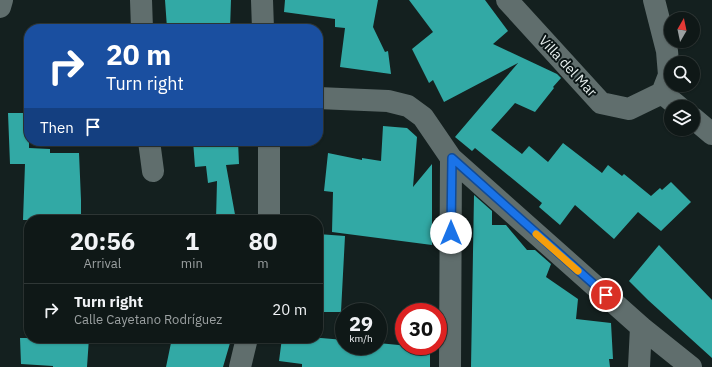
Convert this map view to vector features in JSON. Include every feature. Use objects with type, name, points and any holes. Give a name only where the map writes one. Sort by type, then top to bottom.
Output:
[{"type":"street","points":[[0,7],[2,0]]},
{"type":"street","points":[[141,0],[142,24]]},
{"type":"street","points":[[262,0],[263,24]]},
{"type":"street","name":"Villa del Mar","points":[[507,0],[601,103],[629,109],[662,93]]},
{"type":"street","points":[[654,0],[666,51],[669,75],[662,93],[670,100]]},
{"type":"street","points":[[323,98],[388,101],[408,106],[423,117],[452,158],[641,327],[690,367]]},
{"type":"street","points":[[700,124],[712,134]]},
{"type":"street","points":[[150,146],[152,171]]},
{"type":"street","points":[[269,146],[269,215]]},
{"type":"street","points":[[450,367],[452,158]]},
{"type":"street","points":[[639,367],[641,327]]},
{"type":"street","points":[[240,367],[246,343]]},
{"type":"building","points":[[165,0],[231,0],[230,24],[167,24]]},
{"type":"building","points":[[285,0],[378,0],[373,27],[385,52],[388,51],[391,74],[340,67],[345,28],[335,27],[335,19],[284,12]]},
{"type":"building","points":[[409,0],[485,0],[508,31],[493,44],[557,74],[561,78],[535,112],[515,103],[491,130],[522,154],[529,146],[548,162],[563,143],[602,173],[608,165],[622,176],[624,174],[651,196],[660,188],[662,190],[671,182],[691,202],[661,231],[638,212],[614,239],[575,205],[560,225],[539,207],[542,203],[475,148],[472,151],[455,137],[518,63],[444,102],[433,80],[429,83],[412,49],[433,32]]},
{"type":"building","points":[[8,113],[24,113],[24,146],[29,146],[29,148],[50,149],[50,153],[79,153],[81,215],[24,215],[23,220],[25,164],[10,164]]},
{"type":"building","points":[[383,126],[407,128],[417,137],[413,187],[432,164],[432,245],[332,232],[333,192],[324,191],[328,153],[362,160],[362,158],[381,161]]},
{"type":"building","points":[[193,146],[238,146],[239,164],[226,165],[235,215],[216,215],[217,181],[208,183],[206,166],[195,167]]},
{"type":"building","points":[[474,195],[492,211],[492,225],[506,225],[527,250],[535,250],[551,264],[546,277],[578,299],[576,319],[611,323],[613,359],[609,359],[610,367],[471,367]]},
{"type":"building","points":[[323,234],[345,236],[341,303],[335,303],[335,312],[323,312]]},
{"type":"building","points":[[659,245],[712,300],[712,358],[629,281]]},
{"type":"building","points":[[20,338],[24,338],[24,343],[89,343],[87,367],[53,367],[21,364]]},
{"type":"building","points":[[323,338],[335,339],[335,355],[387,355],[387,344],[395,345],[395,355],[430,355],[430,367],[302,367],[302,364],[279,361],[281,343],[323,343]]},
{"type":"building","points":[[171,343],[230,343],[223,367],[166,367]]},
{"type":"slow traffic","points":[[536,234],[578,271]]},
{"type":"route","points":[[451,233],[452,158],[606,295]]}]
